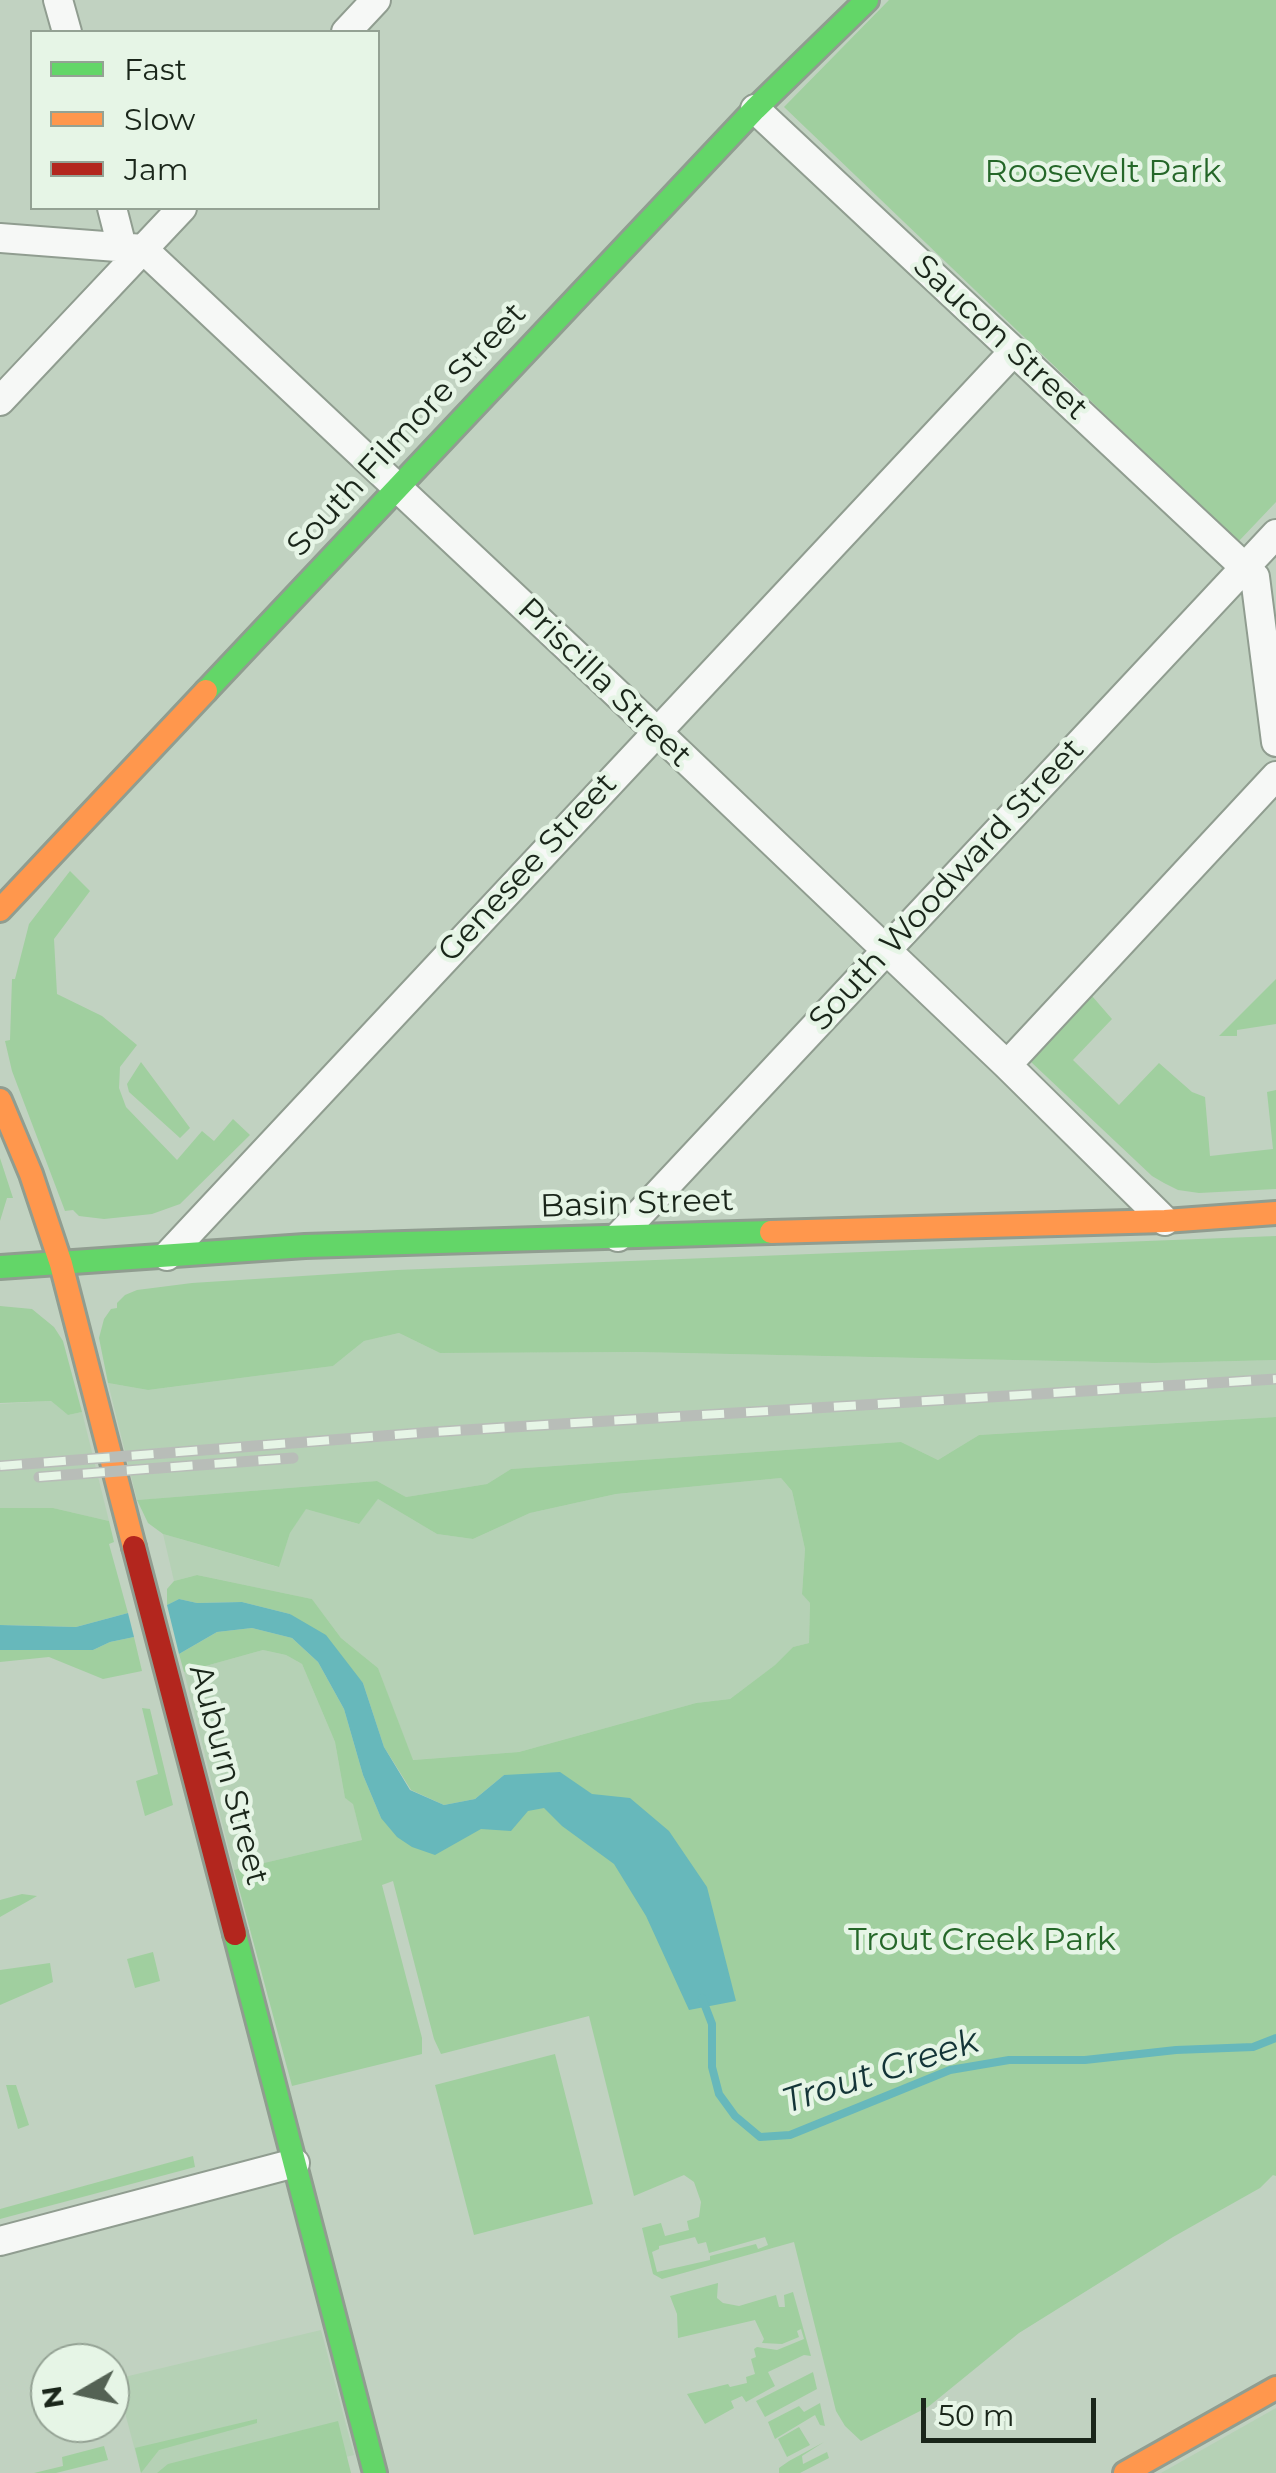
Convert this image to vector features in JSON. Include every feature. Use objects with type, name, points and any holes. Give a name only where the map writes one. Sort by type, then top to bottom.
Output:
[{"type":"street","points":[[58,0],[66,30]]},
{"type":"street","points":[[348,30],[376,0]]},
{"type":"street","name":"South Filmore Street","points":[[0,910],[755,109],[867,0]]},
{"type":"street","name":"Saucon Street","points":[[755,109],[1259,573]]},
{"type":"street","points":[[113,210],[132,248]]},
{"type":"street","points":[[0,401],[132,248],[180,210]]},
{"type":"street","points":[[0,238],[132,248]]},
{"type":"street","name":"Priscilla Street","points":[[132,248],[398,487],[1007,1065],[1164,1221]]},
{"type":"street","name":"Genesee Street","points":[[167,1256],[1014,351]]},
{"type":"street","name":"South Woodward Street","points":[[618,1237],[886,950],[1259,573],[1276,534]]},
{"type":"street","points":[[1259,573],[1276,742]]},
{"type":"street","points":[[1007,1065],[1276,776]]},
{"type":"street","name":"Auburn Street","points":[[0,1100],[62,1264],[375,2473]]},
{"type":"street","name":"Basin Street","points":[[0,1267],[305,1246],[1164,1221],[1276,1213]]},
{"type":"street","points":[[0,2241],[295,2163]]},
{"type":"street","points":[[1127,2472],[1276,2388]]},
{"type":"shaded area","points":[[399,1333],[440,1353],[636,1352],[1155,1363],[1276,1360],[1276,1417],[979,1435],[938,1460],[901,1442],[511,1469],[487,1484],[406,1497],[377,1481],[137,1500],[108,1383],[148,1390],[333,1366],[364,1341]]},
{"type":"shaded area","points":[[51,1401],[68,1415],[82,1412],[109,1521],[53,1508],[0,1508],[0,1404]]},
{"type":"shaded area","points":[[781,1478],[792,1491],[805,1549],[802,1593],[810,1603],[809,1643],[793,1647],[730,1699],[696,1703],[519,1752],[412,1760],[378,1668],[341,1638],[312,1599],[197,1575],[174,1581],[163,1534],[278,1567],[290,1533],[306,1508],[358,1524],[378,1499],[437,1534],[473,1539],[530,1513],[616,1494]]},
{"type":"shaded area","points":[[263,1650],[286,1655],[302,1664],[335,1742],[345,1798],[353,1803],[362,1840],[234,1870],[184,1672]]},
{"type":"shaded area","points":[[321,2330],[354,2455],[279,2473],[141,2473],[130,2432],[130,2376]]},
{"type":"shaded area","points":[[1276,2408],[1276,2473],[1161,2473]]},
{"type":"green space","name":"Roosevelt Park","points":[[889,0],[1276,0],[1276,502],[1238,542],[784,107]]},
{"type":"green space","points":[[70,871],[90,891],[54,939],[57,994],[102,1016],[137,1045],[120,1067],[119,1088],[126,1107],[177,1160],[202,1131],[214,1141],[233,1119],[250,1135],[180,1204],[152,1214],[104,1219],[65,1211],[12,1071],[5,1041],[10,1040],[12,979],[29,924]]},
{"type":"green space","points":[[1276,979],[1276,1024],[1237,1030],[1237,1036],[1219,1036]]},
{"type":"green space","points":[[1092,996],[1112,1019],[1073,1060],[1119,1105],[1159,1063],[1192,1092],[1205,1097],[1210,1156],[1273,1149],[1267,1092],[1276,1090],[1276,1189],[1199,1193],[1164,1183],[1030,1061]]},
{"type":"green space","points":[[141,1062],[190,1128],[180,1138],[129,1092],[127,1084]]},
{"type":"green space","points":[[0,1158],[13,1198],[7,1198],[0,1221]]},
{"type":"green space","points":[[1276,1236],[1276,1360],[1155,1363],[636,1352],[440,1353],[399,1333],[364,1341],[333,1366],[148,1390],[108,1383],[99,1338],[104,1319],[125,1295],[192,1283],[397,1270]]},
{"type":"green space","points":[[0,1306],[32,1309],[54,1327],[63,1341],[82,1412],[68,1415],[51,1401],[0,1403]]},
{"type":"green space","name":"Trout Creek Park","points":[[1276,1417],[1276,2176],[1019,2333],[928,2407],[861,2441],[836,2411],[794,2242],[662,2279],[653,2274],[642,2228],[661,2223],[665,2236],[689,2230],[687,2221],[699,2217],[701,2202],[694,2182],[684,2175],[634,2196],[589,2016],[441,2054],[393,1881],[382,1885],[422,2038],[422,2054],[292,2086],[234,1870],[362,1840],[353,1804],[345,1798],[335,1742],[302,1664],[286,1655],[263,1650],[184,1672],[179,1654],[217,1632],[252,1628],[292,1638],[318,1662],[344,1709],[363,1775],[381,1818],[577,1785],[504,1775],[475,1799],[444,1805],[411,1790],[384,1747],[363,1683],[290,1614],[242,1602],[197,1603],[179,1599],[167,1605],[167,1589],[174,1581],[197,1575],[312,1599],[341,1638],[378,1668],[413,1760],[519,1752],[696,1703],[730,1699],[793,1647],[809,1643],[810,1603],[802,1594],[805,1549],[792,1491],[781,1478],[616,1494],[530,1513],[473,1539],[437,1534],[378,1499],[359,1524],[306,1509],[290,1533],[279,1567],[163,1534],[148,1523],[137,1500],[377,1481],[406,1497],[487,1484],[511,1469],[901,1442],[938,1460],[979,1435]],"holes":[[[695,2237],[698,2244],[706,2242],[709,2253],[765,2237],[768,2245],[758,2249],[756,2244],[657,2272],[652,2252],[659,2246]]]},
{"type":"green space","points":[[0,1508],[53,1508],[109,1521],[114,1542],[109,1544],[128,1613],[76,1627],[0,1625]]},
{"type":"green space","points":[[134,1637],[142,1671],[103,1679],[49,1657],[0,1662],[0,1650],[93,1650]]},
{"type":"green space","points":[[142,1708],[150,1709],[173,1805],[145,1816],[136,1781],[158,1774]]},
{"type":"green space","points":[[22,1894],[37,1896],[0,1917],[0,1900]]},
{"type":"green space","points":[[153,1952],[160,1981],[135,1988],[127,1959]]},
{"type":"green space","points":[[50,1963],[53,1982],[0,2005],[0,1970]]},
{"type":"green space","points":[[555,2054],[593,2204],[474,2235],[435,2085]]},
{"type":"green space","points":[[6,2085],[16,2085],[29,2125],[18,2129]]},
{"type":"green space","points":[[193,2156],[195,2167],[0,2219],[0,2209]]},
{"type":"green space","points":[[718,2283],[717,2298],[739,2306],[776,2295],[779,2307],[785,2307],[784,2295],[793,2292],[811,2356],[804,2355],[768,2372],[775,2386],[746,2402],[742,2396],[731,2401],[734,2408],[705,2424],[687,2394],[747,2383],[746,2377],[755,2374],[751,2359],[756,2357],[754,2349],[777,2350],[804,2339],[801,2329],[797,2331],[799,2337],[782,2344],[762,2343],[764,2339],[755,2320],[678,2338],[677,2314],[670,2296]]},
{"type":"green space","points":[[813,2372],[817,2389],[765,2417],[756,2401]]},
{"type":"green space","points":[[820,2403],[825,2426],[820,2425],[815,2415],[775,2439],[768,2422],[799,2406],[804,2412]]},
{"type":"green space","points":[[257,2419],[257,2423],[159,2450],[141,2473],[135,2448]]},
{"type":"green space","points":[[338,2421],[351,2473],[157,2473],[168,2464]]},
{"type":"green space","points":[[799,2427],[810,2445],[787,2457],[778,2439]]},
{"type":"green space","points":[[824,2442],[802,2456],[803,2464],[827,2452],[829,2458],[800,2473],[779,2473],[779,2468],[789,2461]]},
{"type":"green space","points":[[104,2446],[108,2460],[56,2473],[34,2473],[63,2466],[62,2457]]},
{"type":"water","points":[[179,1599],[197,1603],[242,1602],[290,1614],[326,1635],[363,1683],[384,1747],[410,1790],[444,1805],[475,1799],[504,1775],[560,1772],[592,1794],[630,1798],[669,1831],[707,1887],[736,2001],[689,2010],[646,1916],[614,1864],[544,1808],[528,1811],[511,1831],[481,1829],[435,1855],[397,1837],[381,1818],[363,1775],[344,1709],[318,1662],[292,1638],[252,1628],[217,1632],[179,1654],[167,1605]]},
{"type":"water","points":[[128,1613],[134,1637],[93,1650],[0,1650],[0,1625],[76,1627]]},
{"type":"waterway","name":"Trout Creek","points":[[702,1998],[712,2024],[712,2067],[719,2094],[735,2116],[760,2137],[790,2135],[950,2070],[1009,2060],[1085,2060],[1253,2047],[1276,2038]]},
{"type":"railway","points":[[0,1466],[433,1432],[1276,1379]]},
{"type":"railway","points":[[39,1477],[293,1458]]},
{"type":"traffic: fast","points":[[206,691],[755,109],[867,0]]},
{"type":"traffic: fast","points":[[0,1267],[305,1246],[771,1232]]},
{"type":"traffic: fast","points":[[235,1934],[375,2473]]},
{"type":"traffic: slow","points":[[0,910],[206,691]]},
{"type":"traffic: slow","points":[[0,1100],[31,1174],[61,1264],[134,1547]]},
{"type":"traffic: slow","points":[[771,1232],[1165,1221],[1276,1213]]},
{"type":"traffic: slow","points":[[1125,2473],[1276,2388]]},
{"type":"traffic: jam","points":[[134,1547],[235,1934]]}]
